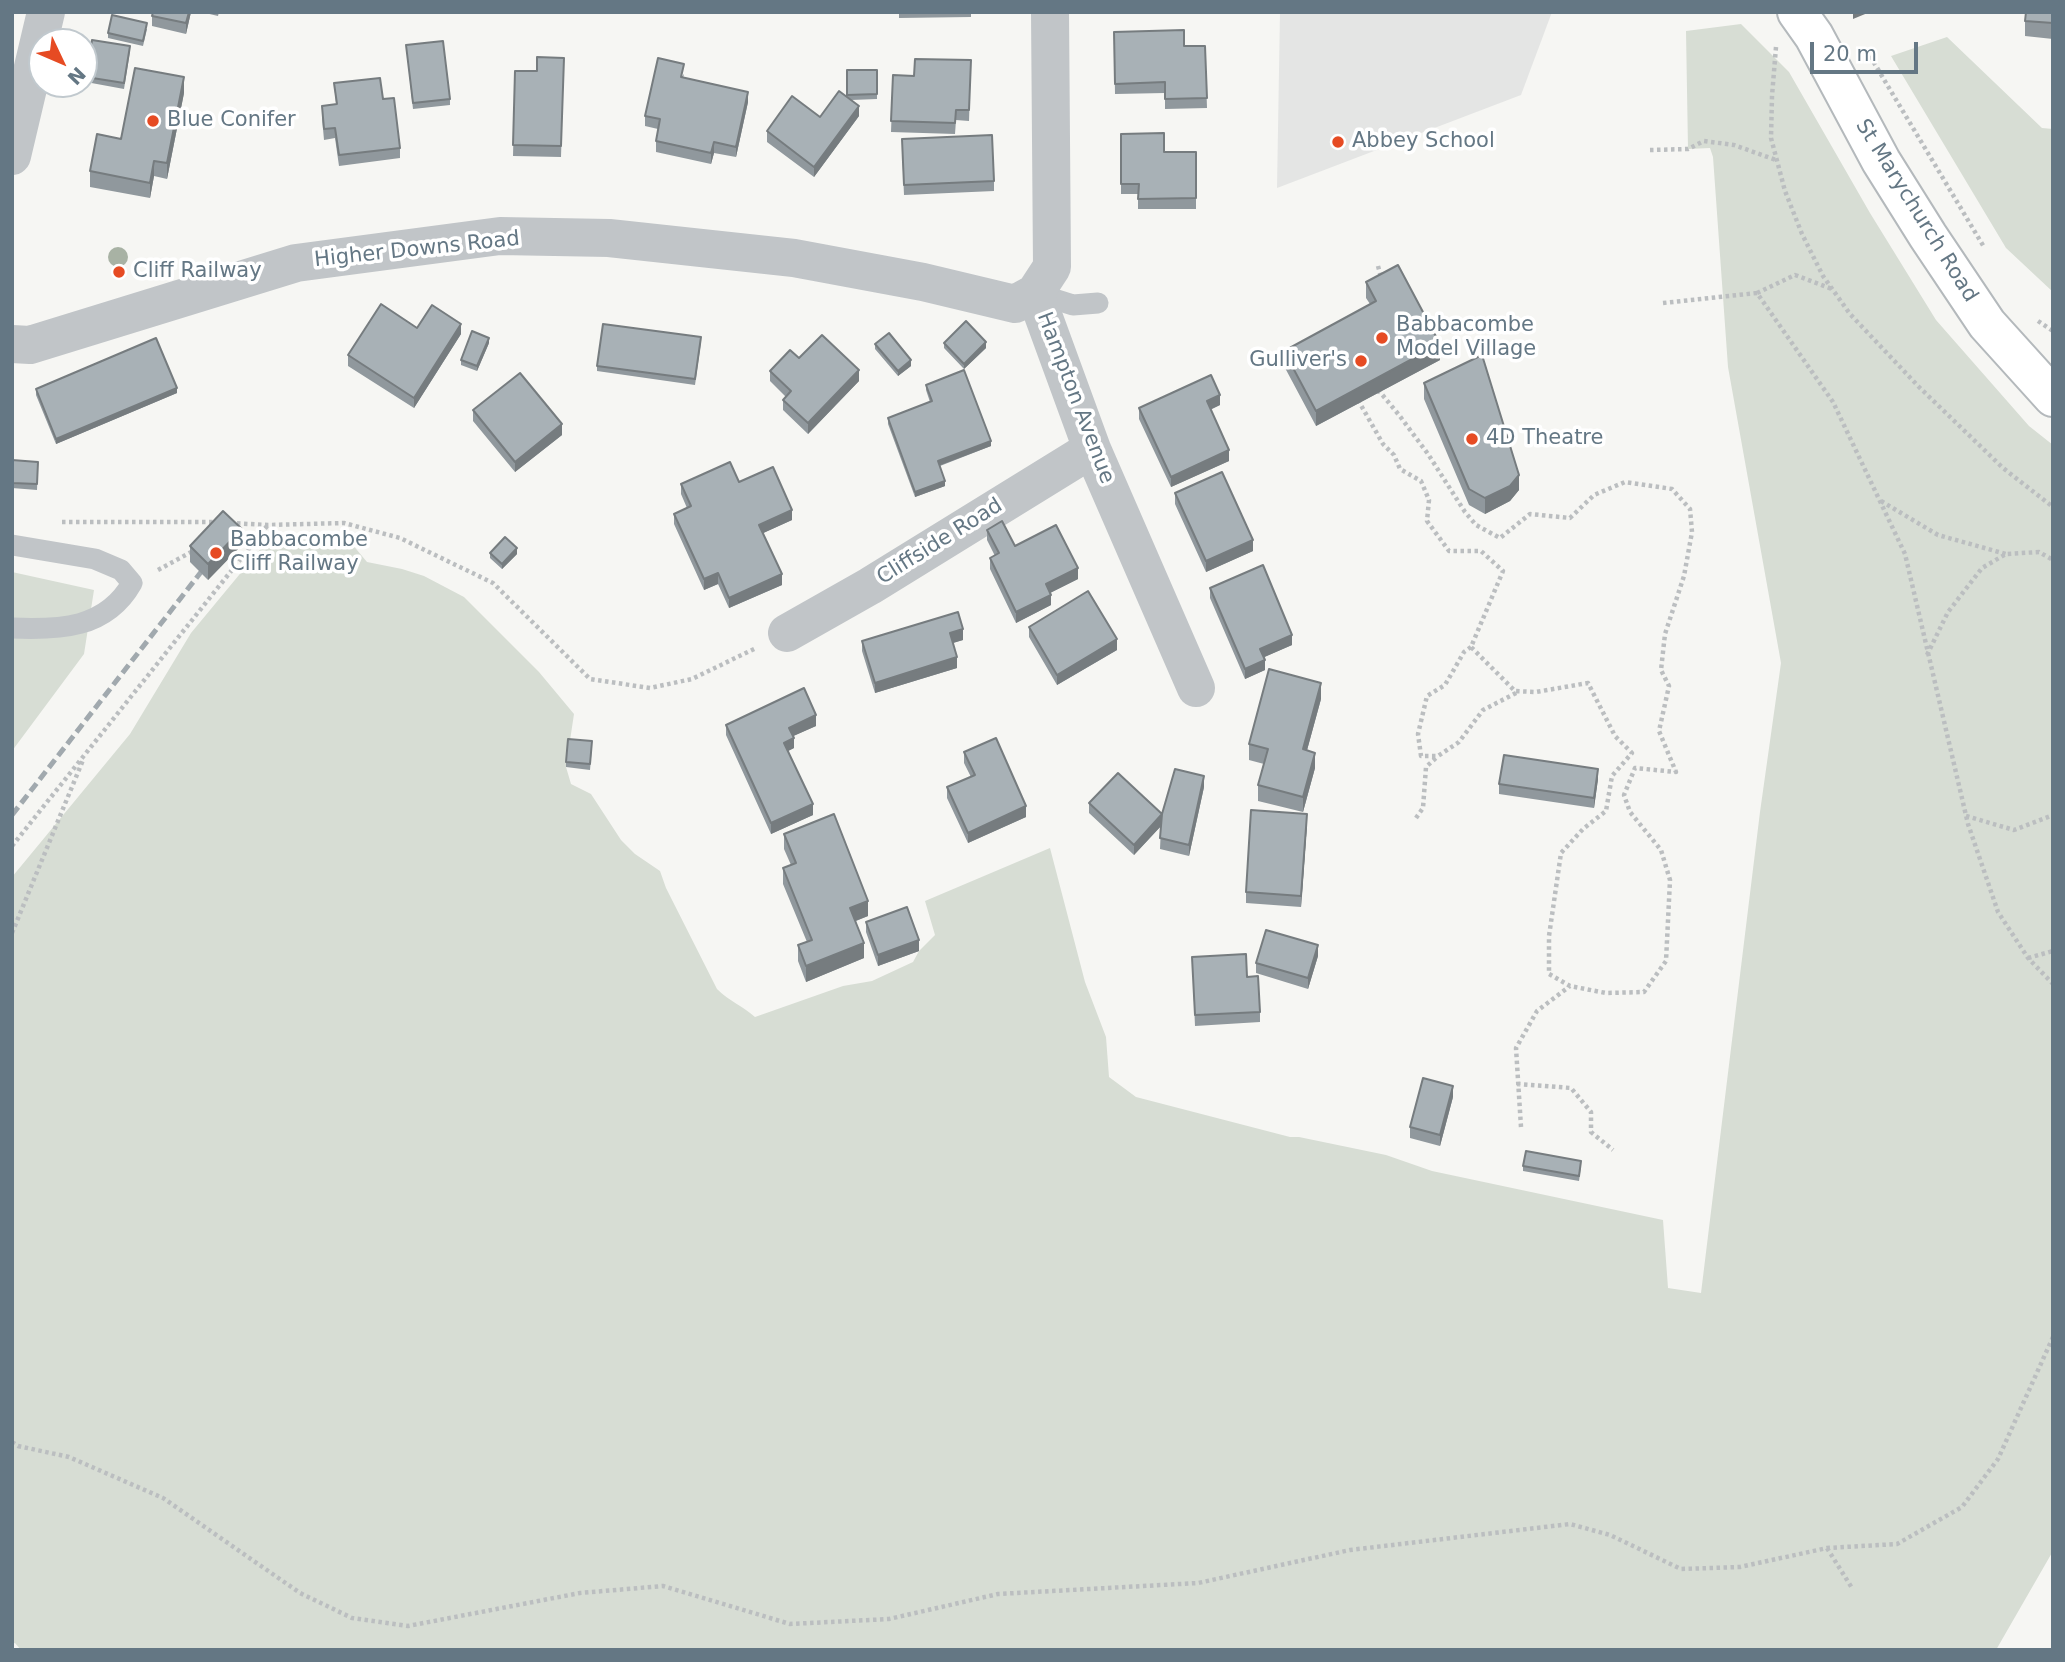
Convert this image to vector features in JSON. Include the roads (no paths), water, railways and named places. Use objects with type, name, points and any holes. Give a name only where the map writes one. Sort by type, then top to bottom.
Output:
[{"type":"main road","name":"St Marychurch Road","points":[[1799,16],[1814,36],[1881,161],[1928,236],[1987,324],[2042,388],[2053,397]]},
{"type":"street","points":[[12,156],[46,12]]},
{"type":"street","name":"Hampton Avenue","points":[[1050,12],[1052,267],[1035,293],[1092,449],[1196,688]]},
{"type":"street","name":"Higher Downs Road","points":[[12,344],[30,345],[296,263],[500,236],[609,238],[794,257],[923,282],[1016,304],[1035,293]]},
{"type":"street","name":"Cliffside Road","points":[[787,633],[870,586],[1092,449]]},
{"type":"lane","points":[[1035,293],[1073,304],[1098,303]]},
{"type":"lane","points":[[12,545],[95,559],[121,570],[132,583],[123,600],[84,623],[52,630],[12,628]]},
{"type":"railway","points":[[12,815],[201,572]]},
{"type":"place","name":"Blue Conifer","points":[[153,121]]},
{"type":"place","name":"Abbey School","points":[[1338,142]]},
{"type":"place","name":"Cliff Railway","points":[[119,272]]},
{"type":"place","name":"Babbacombe Model Village","points":[[1382,338]]},
{"type":"place","name":"Gulliver's","points":[[1361,361]]},
{"type":"place","name":"4D Theatre","points":[[1472,439]]},
{"type":"place","name":"Babbacombe Cliff Railway","points":[[216,553]]}]
